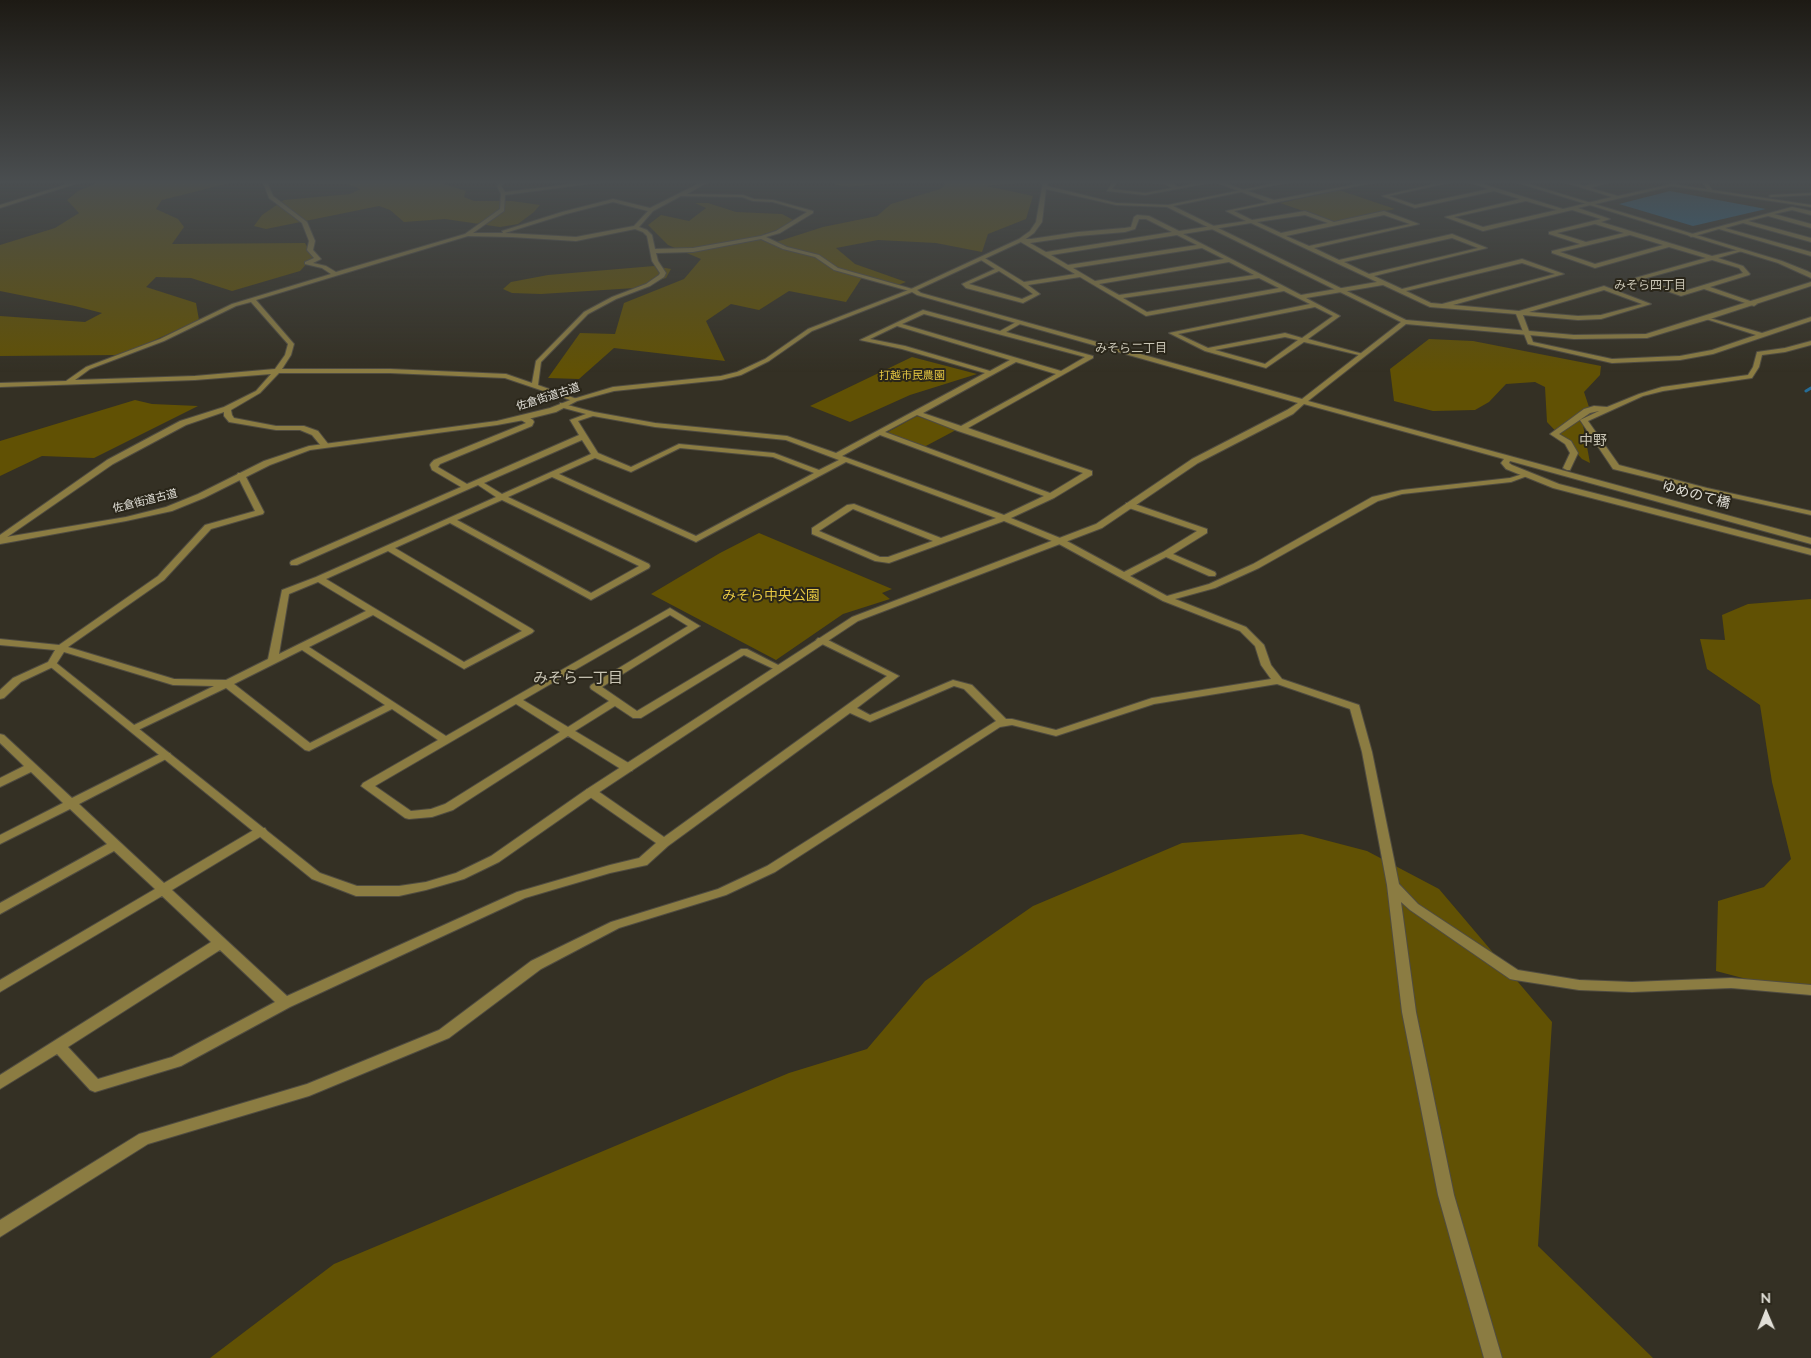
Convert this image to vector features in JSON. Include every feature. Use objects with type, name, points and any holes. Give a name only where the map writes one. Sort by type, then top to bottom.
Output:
[{"type":"street","points":[[311,245],[310,250],[318,259],[308,263],[324,267],[335,274]]},
{"type":"street","points":[[67,382],[88,368],[162,340],[234,306],[432,245]]},
{"type":"street","points":[[535,385],[538,362],[564,333],[586,313],[614,298],[648,285],[662,276],[664,273],[655,261],[652,245]]},
{"type":"street","points":[[653,251],[693,250],[718,245]]},
{"type":"street","points":[[779,245],[817,256],[836,269],[926,292],[1307,399]]},
{"type":"street","name":"佐倉街道古道","points":[[0,540],[126,519],[169,508],[201,496],[281,457],[325,445],[524,418],[575,400],[622,388],[706,380],[739,374],[767,360],[810,330],[913,290],[1010,245]]},
{"type":"street","points":[[1030,245],[1146,314],[1285,289]]},
{"type":"street","points":[[1045,254],[1102,245]]},
{"type":"street","points":[[1251,245],[1405,322],[1526,333],[1587,337],[1647,336],[1754,304],[1811,284]]},
{"type":"street","points":[[1303,245],[1430,305],[1519,313],[1592,318],[1648,304],[1604,288],[1519,313]]},
{"type":"street","points":[[1309,248],[1321,245]]},
{"type":"street","points":[[1339,262],[1411,245]]},
{"type":"street","points":[[1369,276],[1484,248],[1477,245]]},
{"type":"street","points":[[1581,245],[1554,252],[1595,266],[1668,245]]},
{"type":"street","points":[[1670,245],[1712,258],[1741,268],[1747,274],[1681,294],[1637,279],[1712,258],[1740,250]]},
{"type":"street","points":[[1725,245],[1795,267],[1811,276]]},
{"type":"street","points":[[1781,245],[1811,254]]},
{"type":"street","points":[[1068,267],[1202,246],[1337,316],[1266,366],[1207,350],[1172,333],[1317,306]]},
{"type":"street","points":[[983,259],[999,269],[1023,284],[1037,294],[1023,301],[968,287],[965,284],[999,269]]},
{"type":"street","points":[[1093,282],[1229,260]]},
{"type":"street","points":[[1401,291],[1522,260],[1561,274],[1443,306]]},
{"type":"street","points":[[1023,284],[1081,275]]},
{"type":"street","points":[[1118,298],[1259,276]]},
{"type":"street","points":[[1300,297],[1383,283]]},
{"type":"street","points":[[1704,287],[1754,304]]},
{"type":"street","points":[[913,290],[919,294],[1020,322],[1307,399]]},
{"type":"street","points":[[0,540],[110,462],[183,423],[228,409],[258,392],[277,371],[288,355],[291,344],[254,300]]},
{"type":"street","points":[[961,429],[1091,357],[923,312],[863,340],[903,347],[991,373]]},
{"type":"street","points":[[1519,313],[1530,343],[1612,361],[1680,358],[1713,352],[1811,319]]},
{"type":"street","points":[[1708,318],[1761,335]]},
{"type":"street","points":[[1000,333],[1020,322]]},
{"type":"street","points":[[52,664],[316,876],[356,891],[398,891],[426,886],[460,876],[495,859],[591,792],[854,619],[1062,542],[1099,526],[1195,461],[1290,412],[1361,354],[1405,322]]},
{"type":"street","points":[[896,324],[1061,373]]},
{"type":"street","points":[[1207,350],[1285,335],[1361,354]]},
{"type":"street","points":[[1811,342],[1784,350],[1759,353],[1756,367],[1750,377],[1662,389],[1607,409],[1584,420],[1616,467],[1811,513]]},
{"type":"street","points":[[552,474],[696,539],[820,473],[880,433],[1015,360]]},
{"type":"street","points":[[0,385],[194,378],[277,371],[390,371],[506,376],[575,400]]},
{"type":"street","name":"ゆめのて橋","points":[[1307,399],[1509,458],[1811,541]]},
{"type":"street","name":"ゆめのて橋","points":[[1307,399],[1811,535]]},
{"type":"street","points":[[563,405],[593,414],[655,425],[717,432],[771,435],[810,445],[1004,518],[1062,542],[1166,599],[1244,629],[1258,645],[1266,665],[1278,681]]},
{"type":"street","points":[[1567,468],[1574,453],[1568,443],[1554,434],[1587,411],[1594,408],[1607,409]]},
{"type":"street","points":[[228,409],[228,416],[232,420],[276,428],[302,428],[315,432],[325,445]]},
{"type":"street","points":[[917,413],[1089,473],[1051,496],[1004,518],[938,540],[900,557],[884,560],[815,530],[854,506],[938,540]]},
{"type":"street","points":[[593,414],[574,420],[594,455],[631,470],[680,446],[774,455],[820,473]]},
{"type":"street","points":[[466,488],[435,468],[434,465],[437,462],[529,424],[530,422],[524,418]]},
{"type":"street","points":[[880,433],[1051,496]]},
{"type":"street","points":[[294,563],[584,436]]},
{"type":"street","points":[[810,445],[820,439]]},
{"type":"street","points":[[273,661],[285,592],[319,579],[594,455]]},
{"type":"street","points":[[1509,458],[1505,463],[1509,467],[1556,486],[1811,552]]},
{"type":"street","points":[[0,696],[17,680],[52,664],[61,648],[161,578],[208,527],[260,512],[241,475]]},
{"type":"street","points":[[1166,599],[1212,586],[1256,566],[1375,499],[1402,492],[1511,480],[1526,475]]},
{"type":"street","points":[[450,520],[592,597],[646,566],[502,497],[478,482]]},
{"type":"street","points":[[1123,576],[1166,554],[1204,531],[1129,505]]},
{"type":"street","points":[[319,579],[464,666],[529,631],[388,548]]},
{"type":"street","points":[[1166,554],[1212,574]]},
{"type":"street","points":[[616,701],[450,807],[432,813],[409,815],[367,786],[670,611],[695,626],[595,686],[616,701],[637,716],[744,651],[779,668]]},
{"type":"street","points":[[134,729],[372,612]]},
{"type":"street","points":[[59,1046],[95,1086],[176,1062],[285,1003],[521,895],[610,869],[643,862],[664,843],[894,676],[821,640]]},
{"type":"street","points":[[0,642],[61,648],[173,682],[227,683],[309,748],[392,705]]},
{"type":"street","points":[[302,646],[447,741]]},
{"type":"street","points":[[0,1230],[144,1139],[309,1090],[444,1034],[536,965],[553,956],[615,925],[722,892],[771,869],[997,724],[1012,722],[1056,733],[1152,702],[1278,681],[1354,707],[1367,752],[1393,885],[1409,1012],[1446,1195],[1494,1358]]},
{"type":"street","points":[[849,708],[870,719],[953,683],[968,687],[1004,723]]},
{"type":"street","points":[[516,700],[628,768]]},
{"type":"street","points":[[0,737],[285,1003]]},
{"type":"street","points":[[0,840],[166,755]]},
{"type":"street","points":[[0,783],[32,767]]},
{"type":"street","points":[[591,792],[664,843]]},
{"type":"street","points":[[0,987],[261,831]]},
{"type":"street","points":[[0,909],[115,845]]},
{"type":"street","points":[[1393,885],[1414,907],[1515,975],[1579,986],[1632,987],[1731,983],[1811,990]]},
{"type":"street","points":[[0,1083],[220,944]]},
{"type":"green space","points":[[0,245],[306,245],[313,257],[300,271],[232,291],[191,278],[156,277],[146,287],[196,303],[199,320],[122,355],[0,356],[0,316],[85,322],[102,313],[0,291]]},
{"type":"green space","points":[[669,245],[850,245],[836,248],[855,264],[906,282],[898,285],[863,276],[846,302],[789,291],[759,310],[731,304],[706,321],[725,361],[614,348],[579,379],[548,378],[580,333],[615,334],[624,303],[684,279],[701,259]]},
{"type":"green space","points":[[948,245],[984,245],[982,252]]},
{"type":"green space","points":[[654,266],[671,269],[666,278],[635,288],[541,294],[512,293],[503,289],[511,282],[548,275]]},
{"type":"green space","points":[[1429,339],[1473,341],[1601,366],[1600,375],[1584,392],[1589,407],[1577,418],[1583,425],[1590,463],[1582,459],[1547,422],[1545,387],[1535,382],[1506,384],[1489,402],[1475,410],[1433,411],[1394,401],[1390,369]]},
{"type":"green space","name":"打越市民農園","points":[[912,357],[977,374],[910,395],[850,422],[810,406]]},
{"type":"green space","points":[[135,400],[152,404],[198,406],[94,458],[42,456],[0,476],[0,441]]},
{"type":"green space","points":[[917,416],[956,430],[924,447],[886,433]]},
{"type":"green space","name":"みそら中央公園","points":[[759,533],[892,589],[882,593],[890,599],[843,614],[776,660],[651,594],[720,553]]},
{"type":"green space","points":[[1811,599],[1811,996],[1716,971],[1718,901],[1764,887],[1791,859],[1772,782],[1760,705],[1707,669],[1700,639],[1725,640],[1722,615],[1748,604]]},
{"type":"green space","points":[[1302,834],[1367,851],[1439,889],[1552,1022],[1538,1246],[1653,1358],[210,1358],[334,1264],[789,1073],[867,1049],[925,981],[1033,906],[1182,843]]},
{"type":"waterway","points":[[1806,391],[1811,388]]},
{"type":"district","name":"みそら四丁目","points":[[1650,285]]},
{"type":"district","name":"みそら二丁目","points":[[1131,348]]},
{"type":"district","name":"中野","points":[[1593,441]]},
{"type":"district","name":"みそら一丁目","points":[[578,678]]}]
